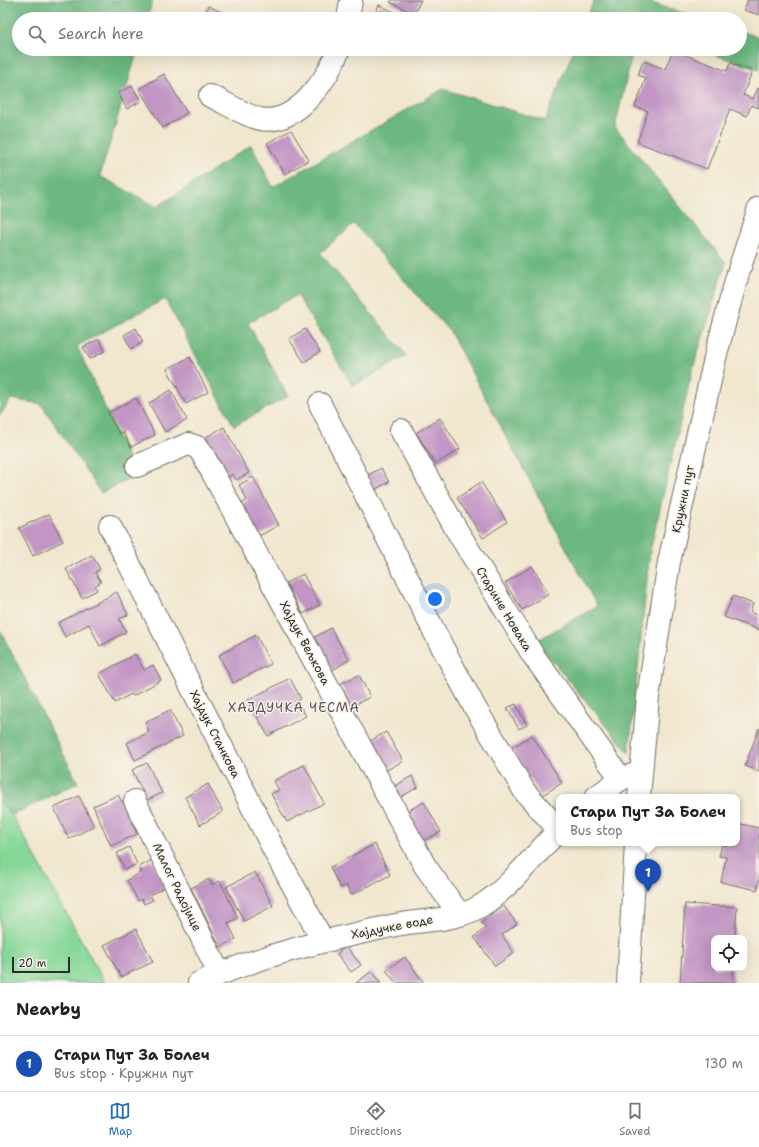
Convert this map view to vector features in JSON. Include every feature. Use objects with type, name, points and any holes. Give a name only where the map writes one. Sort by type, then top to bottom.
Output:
[{"type":"street","points":[[349,12],[351,0]]},
{"type":"street","points":[[210,96],[259,118],[270,120],[279,118],[298,107],[314,94],[323,82],[336,56]]},
{"type":"street","name":"Кружни пут","points":[[638,794],[631,776],[648,697],[669,562],[716,354],[742,260],[759,208]]},
{"type":"street","points":[[320,404],[437,637],[474,706],[525,792],[538,809],[556,827]]},
{"type":"street","name":"Старине Новака","points":[[400,430],[456,529],[533,655],[631,776]]},
{"type":"street","name":"Хајдук Вељкова","points":[[137,466],[188,444],[197,447],[203,455],[425,866],[460,915]]},
{"type":"street","name":"Хајдук Станкова","points":[[110,526],[276,854],[324,941]]},
{"type":"street","points":[[601,794],[631,776]]},
{"type":"street","name":"Малог Радојице","points":[[135,801],[220,973]]},
{"type":"street","name":"Хајдучке воде","points":[[199,983],[220,973],[324,941],[398,924],[460,915],[483,905],[497,893],[556,833]]},
{"type":"street","points":[[628,983],[636,846]]},
{"type":"green space","points":[[0,0],[153,0],[149,12],[12,12],[12,56],[136,56],[100,176],[157,207],[251,145],[273,187],[443,89],[545,121],[571,56],[632,56],[615,127],[726,263],[693,368],[650,551],[629,753],[536,641],[597,606],[450,332],[354,224],[320,253],[407,356],[353,386],[297,295],[248,323],[288,396],[234,426],[165,299],[77,346],[136,476],[101,493],[41,404],[11,399],[0,415]]},
{"type":"green space","points":[[594,0],[642,0],[680,12],[589,12]]},
{"type":"green space","points":[[747,33],[759,37],[759,70],[718,56],[747,56]]},
{"type":"green space","points":[[0,630],[78,783],[12,815],[0,803]]},
{"type":"green space","points":[[0,803],[12,815],[105,983],[0,983]]},
{"type":"building","points":[[392,0],[421,0],[415,12],[410,12],[390,2]]},
{"type":"building","points":[[748,0],[759,0],[759,15],[744,10]]},
{"type":"building","points":[[379,5],[394,12],[376,12]]},
{"type":"building","points":[[208,6],[222,12],[205,12]]},
{"type":"building","points":[[670,56],[688,56],[727,71],[730,63],[752,71],[743,95],[753,99],[758,88],[759,108],[751,105],[747,116],[730,109],[707,169],[637,142],[648,111],[635,107],[646,78],[638,75],[643,61],[665,69]]},
{"type":"building","points":[[164,74],[187,113],[163,128],[139,89]]},
{"type":"building","points":[[132,86],[141,101],[127,109],[118,93]]},
{"type":"building","points":[[291,130],[309,160],[285,174],[267,143]]},
{"type":"building","points":[[136,328],[143,342],[131,349],[124,335]]},
{"type":"building","points":[[305,329],[320,352],[304,362],[289,339]]},
{"type":"building","points":[[99,339],[105,351],[90,359],[83,347]]},
{"type":"building","points":[[190,357],[208,392],[186,404],[167,369]]},
{"type":"building","points":[[171,390],[187,420],[165,432],[149,403]]},
{"type":"building","points":[[136,398],[155,435],[131,447],[123,432],[119,434],[108,413]]},
{"type":"building","points":[[440,418],[460,449],[436,464],[416,433]]},
{"type":"building","points":[[224,427],[249,473],[236,480],[233,474],[228,477],[206,437]]},
{"type":"building","points":[[381,468],[389,482],[374,490],[366,476]]},
{"type":"building","points":[[253,477],[279,525],[259,536],[241,504],[247,500],[239,485]]},
{"type":"building","points":[[481,482],[507,522],[483,538],[457,498]]},
{"type":"building","points":[[49,514],[63,541],[33,556],[19,528]]},
{"type":"building","points":[[92,555],[100,569],[95,572],[101,582],[95,586],[97,590],[82,598],[66,569]]},
{"type":"building","points":[[532,566],[549,594],[522,610],[505,583]]},
{"type":"building","points":[[303,574],[320,605],[303,614],[286,583]]},
{"type":"building","points":[[117,592],[128,615],[119,619],[126,632],[100,646],[89,624],[65,637],[58,623]]},
{"type":"building","points":[[733,596],[753,604],[750,612],[759,616],[759,630],[724,617]]},
{"type":"building","points":[[331,628],[349,660],[331,671],[313,638]]},
{"type":"building","points":[[256,635],[271,664],[233,683],[219,655]]},
{"type":"building","points":[[135,654],[144,670],[153,665],[161,680],[133,696],[131,694],[115,703],[99,674]]},
{"type":"building","points":[[359,675],[370,697],[352,706],[340,684]]},
{"type":"building","points":[[290,678],[301,699],[297,701],[306,716],[268,736],[248,700]]},
{"type":"building","points":[[516,704],[527,725],[519,729],[507,708]]},
{"type":"building","points":[[170,710],[183,736],[135,760],[127,743],[149,732],[145,722]]},
{"type":"building","points":[[759,728],[759,771],[745,766]]},
{"type":"building","points":[[386,732],[403,761],[385,771],[368,742]]},
{"type":"building","points":[[532,735],[562,783],[541,796],[511,748]]},
{"type":"building","points":[[147,763],[162,793],[147,800],[132,770]]},
{"type":"building","points":[[304,765],[324,803],[287,822],[271,794],[279,790],[274,781]]},
{"type":"building","points":[[412,776],[418,787],[401,797],[395,786]]},
{"type":"building","points":[[208,784],[223,812],[200,825],[185,797]]},
{"type":"building","points":[[118,795],[122,802],[126,800],[135,821],[132,823],[137,834],[111,846],[93,806]]},
{"type":"building","points":[[79,796],[94,826],[69,839],[54,808]]},
{"type":"building","points":[[424,802],[441,832],[423,841],[406,812]]},
{"type":"building","points":[[740,824],[759,828],[759,880],[757,890],[721,882],[726,857],[719,856],[722,846],[740,846]]},
{"type":"building","points":[[375,844],[390,875],[351,895],[346,885],[340,888],[330,867]]},
{"type":"building","points":[[129,847],[137,864],[125,870],[117,853]]},
{"type":"building","points":[[152,860],[165,887],[150,895],[153,900],[144,904],[142,899],[138,901],[127,880],[142,872],[139,867]]},
{"type":"building","points":[[255,872],[273,906],[244,921],[226,887]]},
{"type":"building","points":[[209,879],[212,885],[220,881],[238,918],[228,923],[236,939],[220,947],[191,888]]},
{"type":"building","points":[[685,904],[737,907],[735,935],[711,935],[711,971],[733,971],[733,983],[680,983]]},
{"type":"building","points":[[504,906],[517,924],[502,935],[514,953],[495,966],[474,937],[486,928],[481,922]]},
{"type":"building","points":[[136,929],[153,962],[121,977],[104,945]]},
{"type":"building","points":[[346,946],[361,965],[351,972],[337,954]]},
{"type":"building","points":[[405,957],[424,983],[396,983],[386,970]]},
{"type":"building","points":[[372,971],[381,983],[356,983]]},
{"type":"place","name":"Стари Пут За Болеч","points":[[648,892]]},
{"type":"district","name":"ХАЈДУЧКА ЧЕСМА","points":[[294,707]]}]
